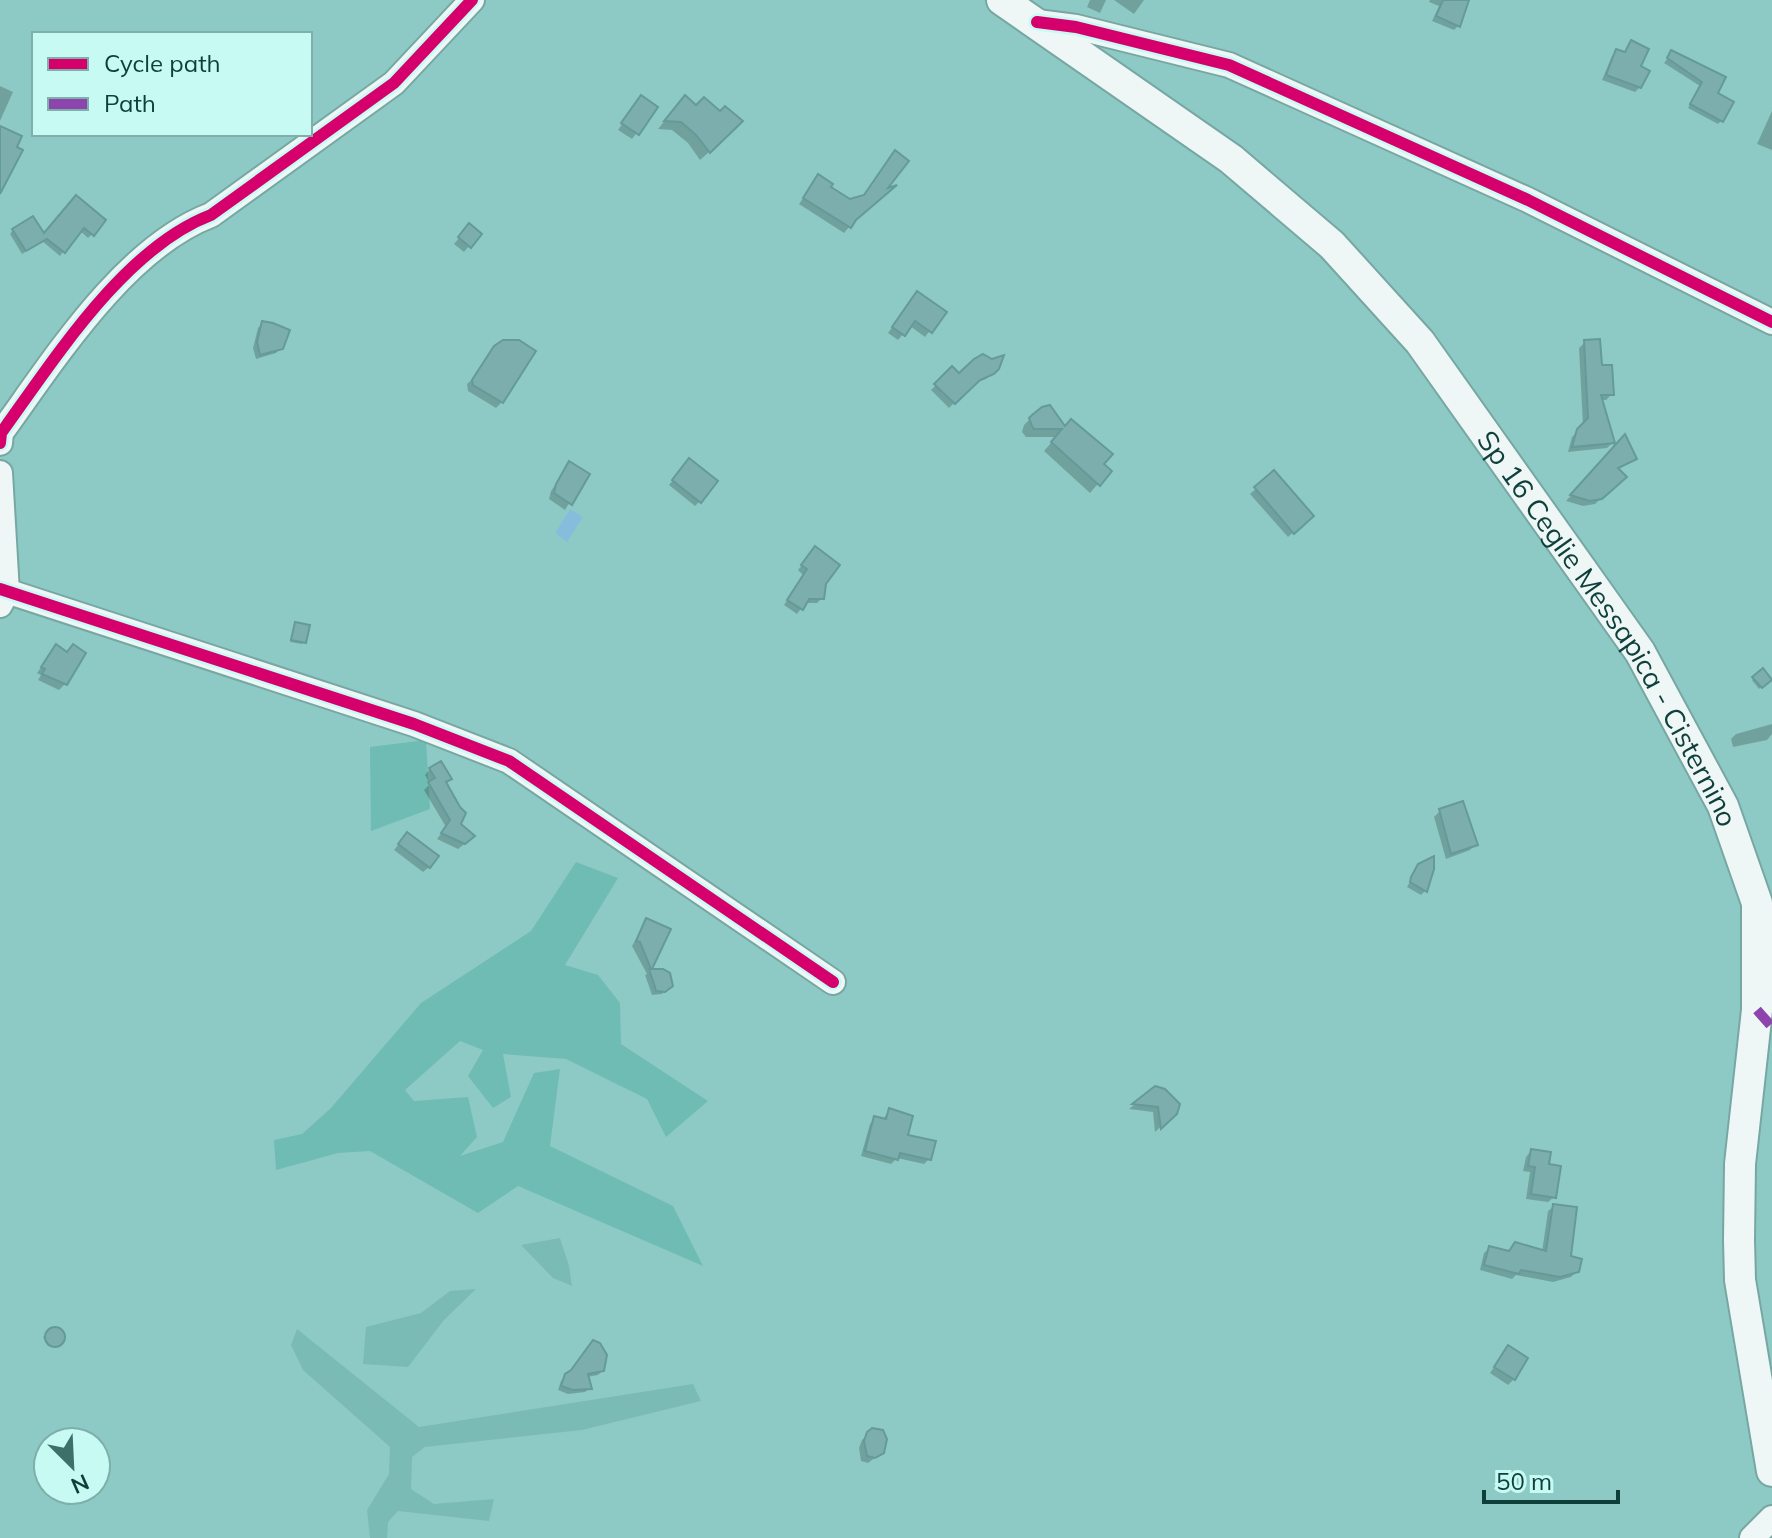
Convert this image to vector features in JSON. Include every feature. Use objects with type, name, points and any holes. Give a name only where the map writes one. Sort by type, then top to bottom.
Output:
[{"type":"main road","name":"Sp 16 Ceglie Messapica - Cisternino","points":[[1002,0],[1231,159],[1332,245],[1420,342],[1640,652],[1723,806],[1757,903],[1757,1010],[1740,1164],[1740,1280],[1772,1471]]},
{"type":"street","points":[[0,443],[1,433],[71,336],[112,289],[159,244],[185,225],[211,215],[394,83],[472,0]]},
{"type":"street","points":[[1037,22],[1076,27],[1229,65],[1528,200],[1772,322]]},
{"type":"street","points":[[0,473],[2,595],[414,724],[509,761],[641,854],[833,982]]},
{"type":"street","points":[[1752,1538],[1772,1518]]},
{"type":"green space","points":[[426,740],[430,809],[371,831],[370,747]]},
{"type":"green space","points":[[576,862],[618,878],[565,965],[598,975],[620,1003],[621,1044],[708,1101],[666,1137],[647,1099],[566,1059],[503,1054],[511,1097],[493,1108],[468,1076],[483,1050],[460,1041],[405,1090],[414,1101],[468,1097],[477,1137],[460,1156],[503,1142],[534,1073],[560,1069],[550,1146],[673,1206],[703,1266],[518,1186],[478,1213],[370,1151],[338,1153],[276,1170],[274,1140],[302,1134],[331,1108],[421,1003],[531,931]]},
{"type":"green space","points":[[560,1238],[572,1286],[553,1278],[521,1245]]},
{"type":"green space","points":[[476,1289],[444,1320],[408,1367],[363,1364],[366,1327],[421,1313],[450,1291]]},
{"type":"green space","points":[[297,1329],[419,1427],[693,1384],[701,1401],[582,1430],[425,1447],[412,1457],[411,1489],[434,1504],[494,1499],[489,1521],[398,1511],[388,1522],[387,1538],[370,1538],[367,1510],[389,1474],[390,1447],[303,1370],[291,1345]]},
{"type":"water","points":[[570,509],[583,517],[567,542],[555,533]]},
{"type":"building","points":[[1443,0],[1469,0],[1460,27],[1436,16]]},
{"type":"building","points":[[1631,40],[1649,49],[1641,66],[1650,71],[1641,88],[1606,75],[1616,49],[1625,52]]},
{"type":"building","points":[[1671,50],[1726,77],[1718,93],[1734,102],[1723,122],[1690,104],[1702,82],[1667,58]]},
{"type":"building","points":[[641,95],[658,107],[639,135],[621,123]]},
{"type":"building","points":[[685,95],[696,105],[704,97],[720,111],[725,106],[743,121],[710,153],[681,122],[664,121]]},
{"type":"building","points":[[0,126],[22,136],[17,147],[23,150],[0,194]]},
{"type":"building","points":[[895,150],[909,161],[888,188],[897,185],[856,220],[851,228],[803,198],[818,174],[850,199],[864,195]]},
{"type":"building","points":[[76,195],[106,220],[94,236],[84,228],[65,253],[47,239],[26,251],[12,229],[33,216],[44,233]]},
{"type":"building","points":[[469,223],[482,234],[471,248],[458,237]]},
{"type":"building","points":[[917,291],[947,312],[932,333],[915,321],[905,336],[892,327]]},
{"type":"building","points":[[262,321],[290,330],[283,349],[260,355],[257,342]]},
{"type":"building","points":[[1600,339],[1602,365],[1612,365],[1614,395],[1601,395],[1615,443],[1572,447],[1577,429],[1588,418],[1584,340]]},
{"type":"building","points":[[503,340],[519,340],[536,351],[503,403],[473,385],[472,380],[494,346]]},
{"type":"building","points":[[983,354],[992,359],[1004,355],[999,369],[980,380],[955,404],[934,384],[952,366],[959,373]]},
{"type":"building","points":[[1050,405],[1065,426],[1071,419],[1113,454],[1104,464],[1112,471],[1100,486],[1051,442],[1062,429],[1034,429],[1032,426],[1029,418],[1042,407]]},
{"type":"building","points":[[1625,434],[1637,459],[1618,468],[1627,477],[1602,499],[1590,501],[1570,495]]},
{"type":"building","points":[[689,458],[718,481],[701,503],[672,480]]},
{"type":"building","points":[[569,461],[590,474],[572,505],[554,493]]},
{"type":"building","points":[[1274,470],[1314,516],[1294,534],[1254,487]]},
{"type":"building","points":[[815,546],[840,565],[826,584],[824,599],[809,599],[803,610],[787,600],[807,569],[801,565]]},
{"type":"building","points":[[295,622],[310,625],[306,643],[291,640]]},
{"type":"building","points":[[56,644],[67,652],[73,644],[86,653],[67,685],[42,674],[45,669],[41,667]]},
{"type":"building","points":[[1763,668],[1772,680],[1762,688],[1752,677]]},
{"type":"building","points":[[441,761],[452,779],[446,782],[466,813],[461,824],[475,836],[465,844],[441,833],[450,820],[428,782],[435,778],[429,768]]},
{"type":"building","points":[[1463,801],[1478,845],[1451,854],[1439,809]]},
{"type":"building","points":[[407,832],[439,856],[430,868],[398,844]]},
{"type":"building","points":[[1434,856],[1434,869],[1427,892],[1410,882],[1418,864]]},
{"type":"building","points":[[646,918],[671,929],[652,969],[670,973],[673,986],[665,992],[656,991],[651,969],[640,942],[636,941]]},
{"type":"building","points":[[1155,1086],[1165,1089],[1180,1104],[1177,1114],[1161,1129],[1158,1107],[1132,1104]]},
{"type":"building","points":[[889,1108],[913,1116],[908,1135],[936,1141],[931,1160],[900,1153],[898,1160],[865,1151],[874,1116],[886,1119]]},
{"type":"building","points":[[1531,1149],[1551,1152],[1549,1164],[1561,1166],[1556,1198],[1531,1194],[1535,1167],[1528,1166]]},
{"type":"building","points":[[1553,1204],[1577,1207],[1571,1256],[1582,1259],[1579,1272],[1560,1277],[1521,1270],[1519,1274],[1484,1265],[1489,1246],[1509,1251],[1515,1242],[1546,1251]]},
{"type":"building","points":[[55,1327],[62,1330],[65,1337],[62,1344],[55,1347],[48,1344],[45,1337],[48,1330]]},
{"type":"building","points":[[593,1340],[600,1343],[607,1355],[604,1371],[588,1374],[592,1389],[573,1390],[561,1386],[565,1374]]},
{"type":"building","points":[[1508,1345],[1528,1358],[1515,1380],[1494,1367]]},
{"type":"building","points":[[872,1428],[883,1430],[887,1439],[884,1453],[875,1458],[867,1456],[864,1441]]},
{"type":"marked path","points":[[1757,1010],[1772,1027]]},
{"type":"cycle path","points":[[0,443],[1,433],[44,373],[120,279],[179,231],[211,215],[394,83],[472,0]]},
{"type":"cycle path","points":[[1037,22],[1076,27],[1229,65],[1528,200],[1772,322]]},
{"type":"cycle path","points":[[0,589],[414,724],[509,761],[833,982]]}]
